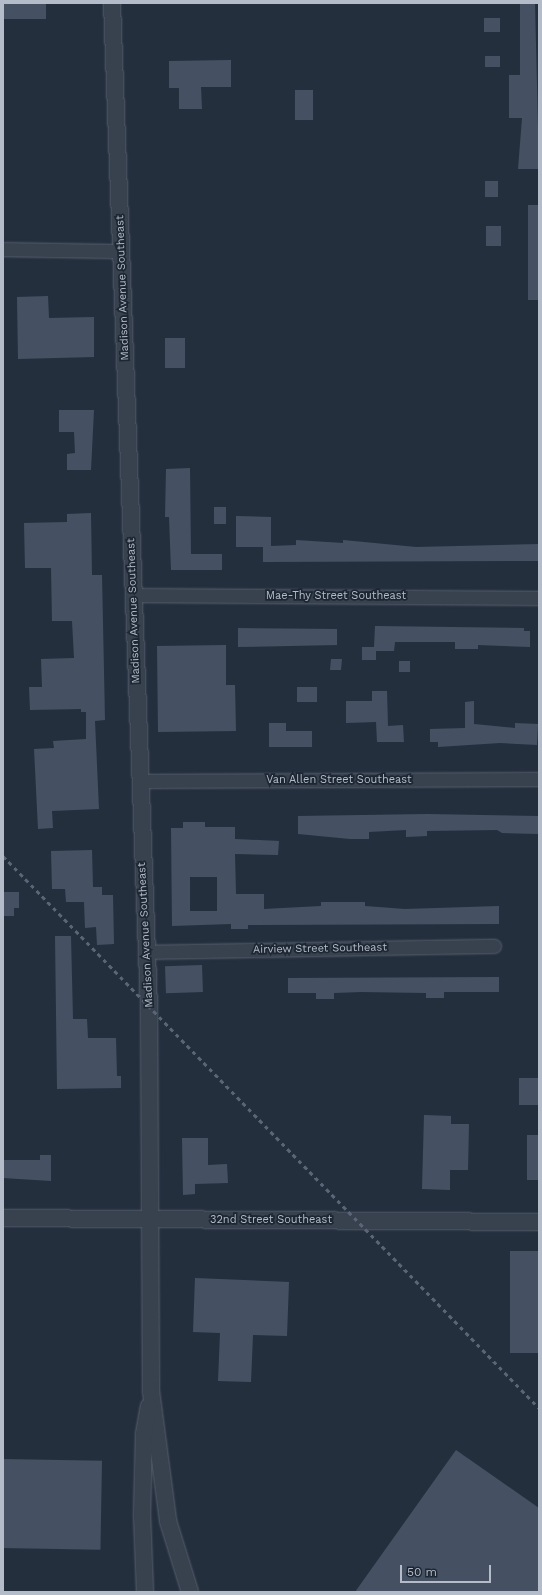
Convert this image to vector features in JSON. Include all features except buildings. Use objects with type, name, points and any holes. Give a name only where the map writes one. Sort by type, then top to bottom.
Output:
[{"type":"street","name":"Madison Avenue Southeast","points":[[112,3],[146,952],[151,1220],[151,1391]]},
{"type":"street","points":[[3,249],[121,251]]},
{"type":"street","name":"Mae-Thy Street Southeast","points":[[133,595],[539,598]]},
{"type":"street","name":"Van Allen Street Southeast","points":[[140,781],[539,779]]},
{"type":"street","name":"Airview Street Southeast","points":[[146,952],[494,946]]},
{"type":"street","name":"32nd Street Southeast","points":[[3,1218],[539,1222]]},
{"type":"street","points":[[145,1592],[144,1434],[151,1391]]},
{"type":"street","points":[[151,1391],[168,1521],[190,1592]]},
{"type":"railway","points":[[3,856],[539,1408]]}]
